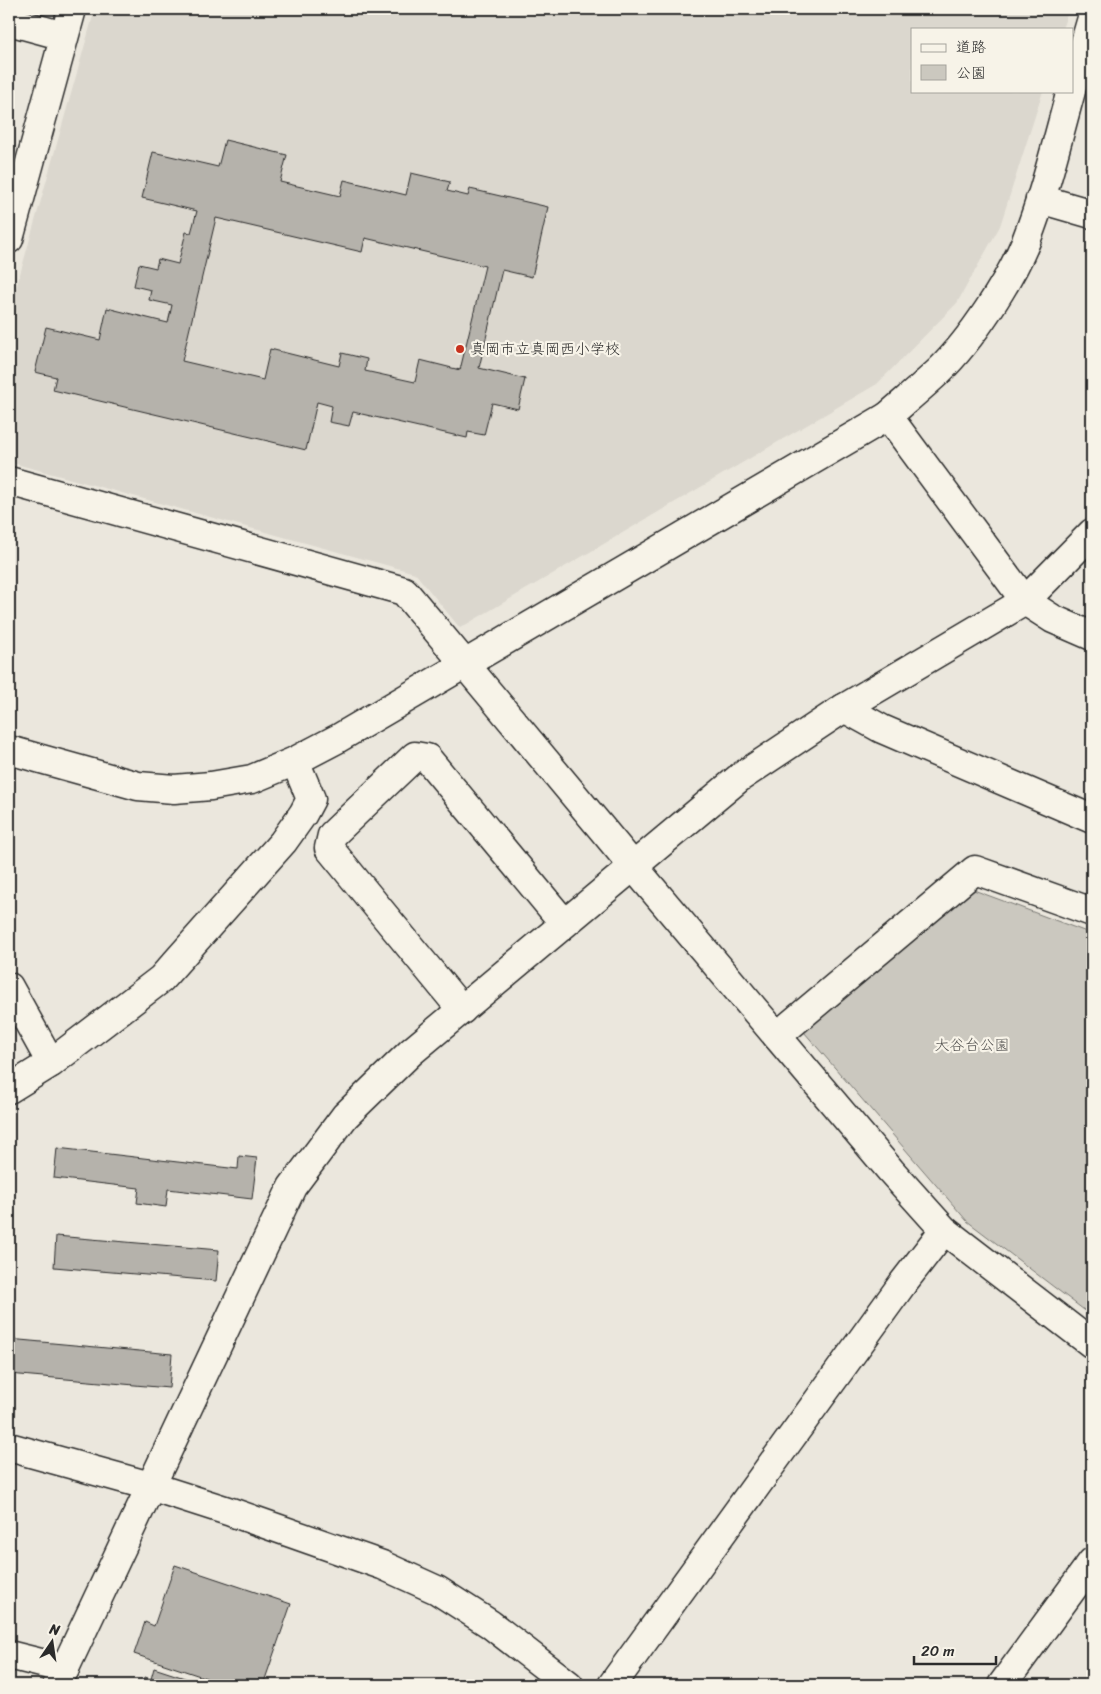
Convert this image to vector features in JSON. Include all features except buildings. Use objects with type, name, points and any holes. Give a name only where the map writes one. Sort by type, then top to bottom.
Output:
[{"type":"street","points":[[9,239],[72,9]]},
{"type":"street","points":[[1074,80],[1092,18]]},
{"type":"street","points":[[9,20],[64,36]]},
{"type":"street","points":[[9,750],[138,786],[174,789],[252,780],[295,761],[345,734],[888,416],[940,370],[977,326],[1007,278],[1025,242],[1040,199],[1071,92]]},
{"type":"street","points":[[1040,199],[1092,214]]},
{"type":"street","points":[[888,416],[1025,601],[1053,619],[1092,636]]},
{"type":"street","points":[[9,482],[404,591],[890,1171],[944,1230],[1092,1344]]},
{"type":"street","points":[[9,1655],[61,1677],[292,1187],[345,1116],[411,1052],[739,778],[844,708],[1025,601],[1092,533]]},
{"type":"street","points":[[844,708],[882,729],[1092,819]]},
{"type":"street","points":[[462,1010],[329,848],[332,836],[415,756],[427,758],[564,924]]},
{"type":"street","points":[[9,1089],[51,1063],[161,979],[283,842],[304,814],[311,799],[295,761]]},
{"type":"street","points":[[777,1036],[975,870],[1092,912]]},
{"type":"street","points":[[9,987],[51,1063]]},
{"type":"street","points":[[612,1685],[902,1283],[944,1230]]},
{"type":"street","points":[[9,1447],[150,1486],[382,1565],[437,1590],[490,1624],[569,1685]]},
{"type":"street","points":[[1002,1685],[1092,1562]]},
{"type":"shaded area","name":"真岡市立真岡西小学校","points":[[95,9],[1069,9],[1062,28],[911,28],[911,92],[1043,92],[1000,226],[957,303],[877,384],[460,628],[415,573],[9,462],[9,313]]},
{"type":"green space","name":"大谷台公園","points":[[971,889],[1092,934],[1092,1316],[967,1221],[804,1032]]},
{"type":"place","name":"真岡市立真岡西小学校","points":[[460,349]]}]
